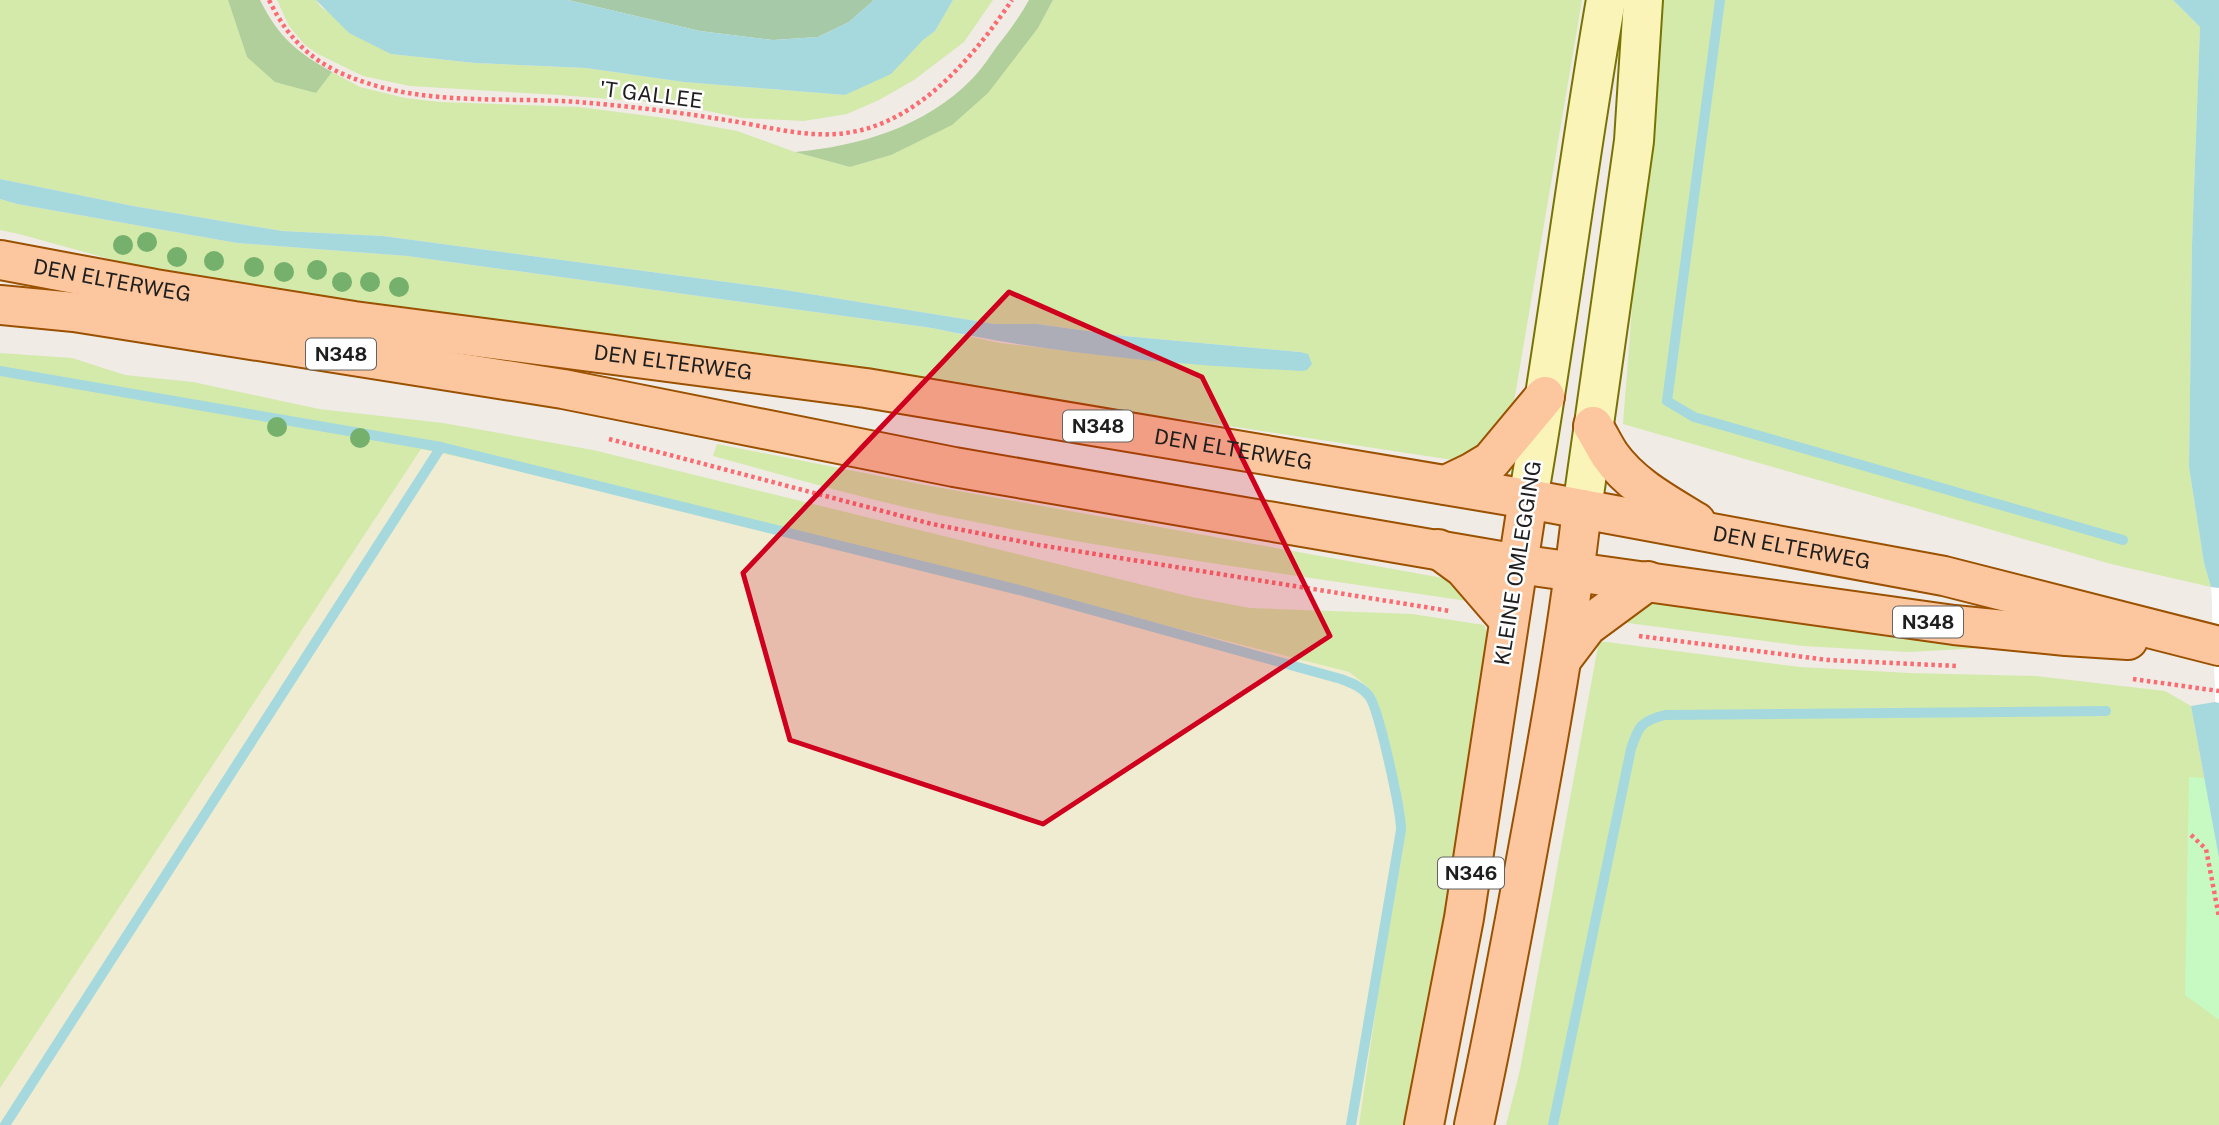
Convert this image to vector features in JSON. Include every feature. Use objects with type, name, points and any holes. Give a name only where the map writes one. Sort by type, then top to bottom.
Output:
[{"type":"main road","name":"DEN ELTERWEG","points":[[0,260],[155,289],[354,321],[866,388],[1528,499],[1944,576],[2215,645]]},
{"type":"main road","name":"DEN ELTERWEG","points":[[0,305],[74,312],[563,389],[954,467],[1518,564],[1954,625],[2066,636],[2215,645]]},
{"type":"main road","points":[[1446,485],[1491,461],[1545,396]]},
{"type":"main road","points":[[1593,426],[1610,455],[1628,476],[1648,492],[1716,534]]},
{"type":"main road","name":"KLEINE OMLEGGING","points":[[1424,1125],[1464,918],[1528,499]]},
{"type":"main road","name":"N346","points":[[1474,1125],[1493,1039],[1562,659],[1582,509]]},
{"type":"main road","points":[[1437,548],[1464,568],[1508,620]]},
{"type":"main road","points":[[1562,659],[1587,626],[1648,582]]},
{"type":"street","name":"KLEINE OMLEGGING","points":[[1528,499],[1606,0]]},
{"type":"street","points":[[1582,509],[1634,141],[1643,0]]},
{"type":"path","name":"'T GALLEE","points":[[269,0],[282,26],[300,47],[341,72],[397,92],[478,99],[589,103],[691,114],[805,133],[827,134],[852,132],[878,125],[900,114],[943,84],[974,51],[1012,0]]},
{"type":"path","points":[[598,436],[932,524],[1039,545],[1436,609]]},
{"type":"path","points":[[1642,636],[1828,660],[1967,666]]},
{"type":"path","points":[[2127,678],[2219,691]]},
{"type":"path","points":[[2191,835],[2206,849],[2219,917]]},
{"type":"highlighted area","points":[[1009,292],[1202,377],[1330,636],[1043,824],[790,740],[743,573]]},
{"type":"shaded area","points":[[421,449],[725,513],[1348,671],[1367,686],[1375,701],[1400,818],[1391,904],[1359,1125],[0,1125],[0,1088]]},
{"type":"green space","points":[[0,0],[228,0],[247,57],[315,93],[332,72],[360,87],[405,98],[440,102],[579,107],[665,118],[737,131],[795,152],[850,167],[891,155],[1038,28],[1053,0],[1582,0],[1514,402],[1490,438],[1453,460],[1203,422],[226,291],[0,230],[0,199],[237,243],[407,256],[932,328],[1000,343],[1132,358],[1307,370],[1300,352],[1124,336],[1037,324],[995,324],[779,289],[383,236],[282,231],[133,206],[0,179]]},
{"type":"green space","points":[[228,0],[260,0],[274,24],[290,43],[332,72],[316,93],[275,82],[247,57]]},
{"type":"green space","points":[[277,0],[316,0],[321,7],[391,54],[475,63],[586,68],[684,82],[845,95],[935,31],[953,0],[993,0],[964,42],[914,80],[847,114],[804,121],[742,118],[673,104],[410,86],[363,76],[305,45],[289,26]]},
{"type":"green space","points":[[568,0],[874,0],[849,22],[818,37],[773,40],[700,31]]},
{"type":"green space","points":[[1029,0],[1053,0],[1038,28],[988,93],[952,125],[891,155],[850,167],[795,152],[867,139],[912,122],[934,110],[976,75]]},
{"type":"green space","points":[[1656,0],[2173,0],[2200,27],[2192,244],[2189,467],[2204,563],[2211,587],[2111,564],[1623,424]]},
{"type":"green space","points":[[0,353],[72,358],[125,375],[193,382],[319,409],[443,423],[593,450],[1192,597],[1250,608],[1412,614],[1484,625],[1493,652],[1416,1125],[1359,1125],[1391,904],[1400,818],[1375,701],[1367,686],[1349,672],[725,513],[421,449],[0,1088]]},
{"type":"green space","points":[[717,444],[925,485],[1443,578],[1474,602],[1193,560],[983,524],[863,497],[713,456]]},
{"type":"green space","points":[[1664,599],[2040,645],[1908,652],[1803,646],[1613,621]]},
{"type":"green space","points":[[1599,641],[1800,667],[2036,676],[2165,691],[2191,706],[2219,858],[2219,1125],[1506,1125],[1520,1070]]},
{"type":"green space","points":[[2189,777],[2219,779],[2219,1020],[2185,995]]},
{"type":"water","points":[[316,0],[568,0],[700,31],[773,40],[818,37],[849,22],[874,0],[953,0],[935,31],[891,74],[845,95],[684,82],[586,68],[475,63],[391,54],[349,33]]},
{"type":"water","points":[[2173,0],[2219,0],[2219,858],[2191,706],[2215,702],[2211,587],[2204,563],[2189,467],[2192,244],[2200,27]]},
{"type":"water","points":[[0,179],[133,206],[282,231],[383,236],[779,289],[995,324],[1037,324],[1124,336],[1300,352],[1308,354],[1312,364],[1302,371],[1116,357],[1024,345],[932,328],[407,256],[237,243],[17,204],[0,199]]},
{"type":"pier","points":[[2211,587],[2219,588],[2219,703],[2215,702]]},
{"type":"waterway","points":[[1720,0],[1667,401],[1694,417],[2123,540]]},
{"type":"waterway","points":[[0,371],[441,447],[1023,591],[1341,679],[1357,686],[1369,696],[1384,739],[1401,830],[1351,1125]]},
{"type":"waterway","points":[[5,1125],[441,447]]},
{"type":"waterway","points":[[1553,1125],[1631,749],[1636,735],[1646,723],[1665,715],[2106,711]]}]
